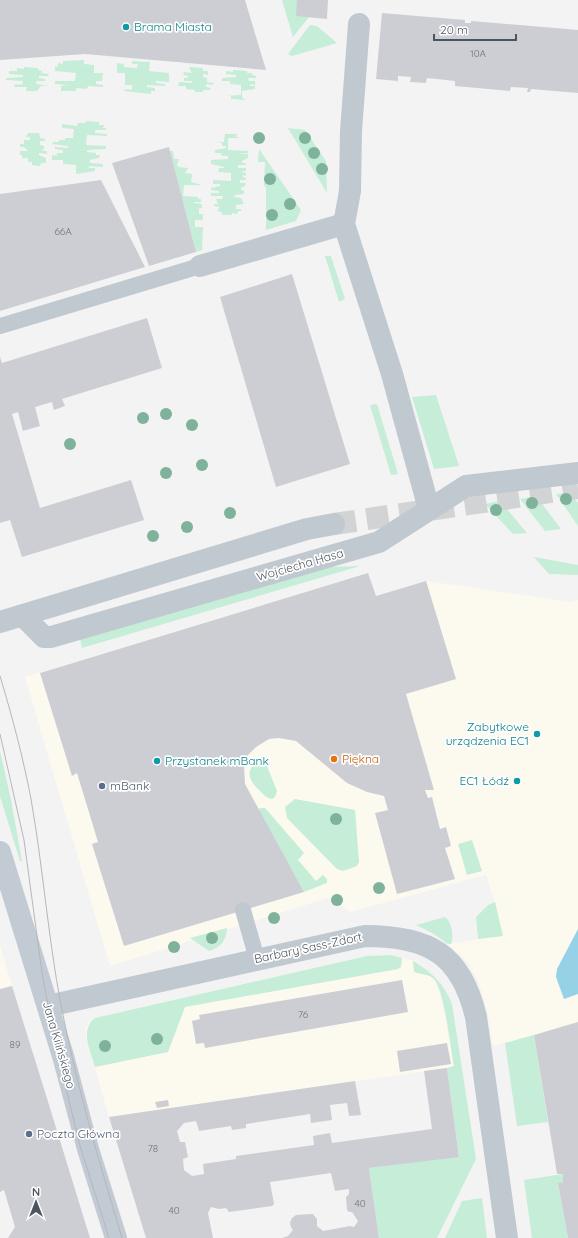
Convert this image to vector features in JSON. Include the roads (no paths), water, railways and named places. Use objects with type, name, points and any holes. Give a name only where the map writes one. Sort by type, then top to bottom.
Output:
[{"type":"street","points":[[359,24],[351,131],[350,191],[344,224],[392,374],[429,509]]},
{"type":"street","points":[[200,266],[344,224]]},
{"type":"street","name":"Wojciecha Hasa","points":[[10,619],[24,617],[44,636],[51,636],[379,542],[466,486],[578,473]]},
{"type":"street","name":"Wojciecha Hasa","points":[[10,619],[307,529],[334,524]]},
{"type":"street","name":"Jana Kilińskiego","points":[[0,852],[48,1006],[116,1238]]},
{"type":"street","name":"Barbary Sass-Zdort","points":[[48,1006],[365,936],[390,936],[415,941],[437,951],[453,964],[468,988],[476,1017],[507,1238]]},
{"type":"lane","points":[[0,326],[200,266]]},
{"type":"lane","points":[[243,910],[258,959]]},
{"type":"water","points":[[578,929],[578,994],[564,999],[556,977],[557,969]]},
{"type":"tunnel","points":[[334,524],[578,488]]},
{"type":"tram line","points":[[0,676],[17,737],[31,799],[53,954],[67,1035],[88,1122],[122,1238]]},
{"type":"tram line","points":[[0,734],[24,840],[42,973],[57,1052],[80,1146],[109,1238]]},
{"type":"place","name":"Brama Miasta","points":[[126,27]]},
{"type":"place","name":"Zabytkowe urządzenia EC1","points":[[537,734]]},
{"type":"place","name":"Piękna","points":[[334,759]]},
{"type":"place","name":"Przystanek mBank","points":[[157,761]]},
{"type":"place","name":"EC1 Łódź","points":[[517,781]]},
{"type":"place","name":"mBank","points":[[102,786]]},
{"type":"place","name":"Poczta Główna","points":[[29,1134]]}]
